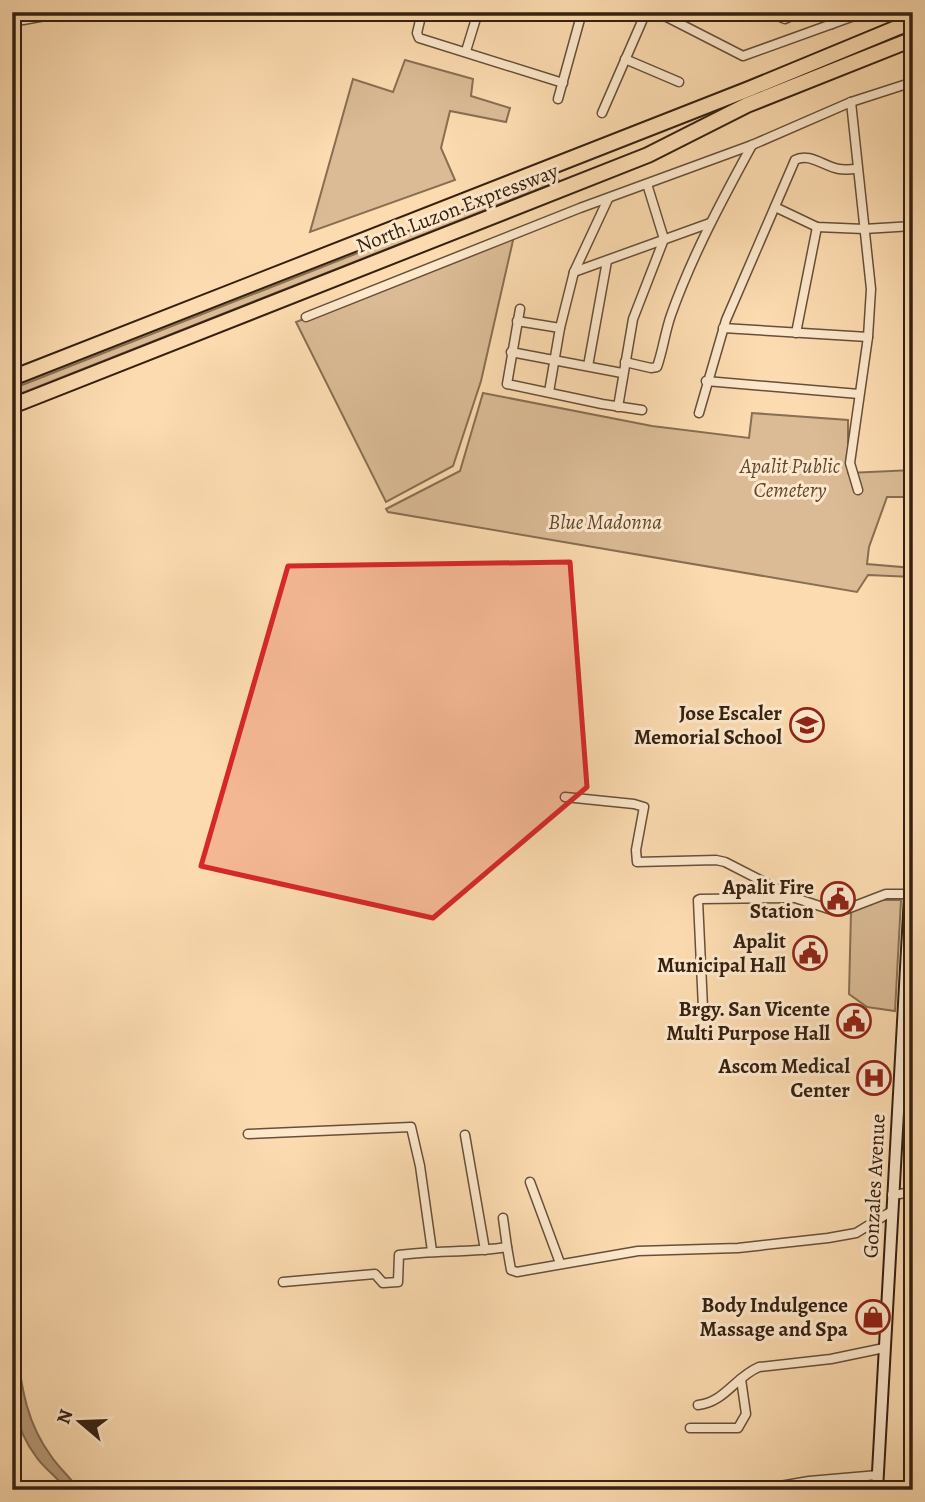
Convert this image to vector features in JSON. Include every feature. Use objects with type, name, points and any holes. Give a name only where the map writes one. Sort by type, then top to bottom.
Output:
[{"type":"highway","name":"North Luzon Expressway","points":[[12,378],[913,22]]},
{"type":"highway","name":"North Luzon Expressway","points":[[12,406],[648,155],[747,105],[910,41]]},
{"type":"main road","points":[[900,12],[910,41]]},
{"type":"main road","name":"Gonzales Avenue","points":[[877,1490],[913,842]]},
{"type":"street","points":[[12,16],[23,19],[61,12]]},
{"type":"street","points":[[422,12],[418,37],[563,83]]},
{"type":"street","points":[[466,51],[478,12]]},
{"type":"street","points":[[558,99],[582,12]]},
{"type":"street","points":[[602,113],[646,12]]},
{"type":"street","points":[[657,12],[743,56],[865,12]]},
{"type":"street","points":[[768,12],[785,19],[800,12]]},
{"type":"street","points":[[826,12],[832,24]]},
{"type":"street","points":[[625,60],[679,82]]},
{"type":"street","points":[[306,317],[752,145],[850,102],[913,82]]},
{"type":"street","points":[[850,102],[871,289],[868,337],[850,463],[858,489]]},
{"type":"street","points":[[625,362],[657,367],[670,318],[710,223],[752,145]]},
{"type":"street","points":[[699,413],[723,328],[795,160],[800,157],[838,169],[857,169]]},
{"type":"street","points":[[618,407],[633,318],[664,239],[647,184]]},
{"type":"street","points":[[549,392],[560,328],[574,272],[608,199]]},
{"type":"street","points":[[775,207],[817,227],[864,229],[913,226]]},
{"type":"street","points":[[574,272],[710,223]]},
{"type":"street","points":[[796,333],[817,227]]},
{"type":"street","points":[[588,366],[607,261]]},
{"type":"street","points":[[520,309],[507,384],[642,410]]},
{"type":"street","points":[[517,321],[560,328]]},
{"type":"street","points":[[723,328],[868,337]]},
{"type":"street","points":[[511,352],[622,373]]},
{"type":"street","points":[[706,381],[859,394]]},
{"type":"street","points":[[565,797],[644,807],[636,850],[637,862],[725,862],[795,898],[832,910],[847,909],[886,894],[909,894]]},
{"type":"street","points":[[703,1008],[698,900],[795,898]]},
{"type":"street","points":[[248,1134],[411,1128],[432,1251]]},
{"type":"street","points":[[465,1135],[485,1250]]},
{"type":"street","points":[[530,1182],[560,1263]]},
{"type":"street","points":[[892,1195],[913,1192]]},
{"type":"street","points":[[503,1218],[511,1270],[517,1272],[638,1251],[738,1248],[828,1238],[856,1233],[892,1211]]},
{"type":"street","points":[[283,1282],[375,1274],[383,1283],[398,1282],[399,1255],[507,1247]]},
{"type":"street","points":[[698,1405],[712,1403],[750,1371],[759,1367],[831,1359],[884,1348]]},
{"type":"street","points":[[690,1428],[738,1428],[746,1414],[741,1379]]},
{"type":"street","points":[[756,1490],[809,1481],[878,1475]]},
{"type":"highlighted area","points":[[570,562],[587,787],[433,918],[201,866],[288,566]]},
{"type":"green space","points":[[405,60],[473,79],[471,96],[510,108],[506,122],[450,111],[441,148],[455,180],[310,232],[353,79],[393,92]]},
{"type":"green space","points":[[556,175],[559,181],[12,397],[12,389]]},
{"type":"green space","points":[[514,236],[481,381],[453,466],[386,502],[296,322]]},
{"type":"green space","name":"Apalit Public Cemetery","points":[[483,393],[652,426],[749,438],[752,413],[848,420],[848,473],[913,470],[913,497],[887,497],[869,547],[867,564],[913,568],[913,577],[868,575],[857,592],[388,512],[386,509],[460,471]]},
{"type":"green space","points":[[878,900],[901,900],[895,1011],[867,1007],[849,994],[851,912]]},
{"type":"shaded area","points":[[12,1347],[16,1347],[23,1391],[36,1430],[54,1460],[79,1490],[67,1490],[28,1445],[14,1405]]},
{"type":"place","name":"Jose Escaler Memorial School","points":[[807,725]]},
{"type":"place","name":"Apalit Fire Station","points":[[838,899]]},
{"type":"place","name":"Apalit Municipal Hall","points":[[810,953]]},
{"type":"place","name":"Brgy. San Vicente Multi Purpose Hall","points":[[854,1021]]},
{"type":"place","name":"Ascom Medical Center","points":[[874,1078]]},
{"type":"place","name":"Body Indulgence Massage and Spa","points":[[873,1317]]},
{"type":"park label","name":"Blue Madonna","points":[[605,522]]}]
